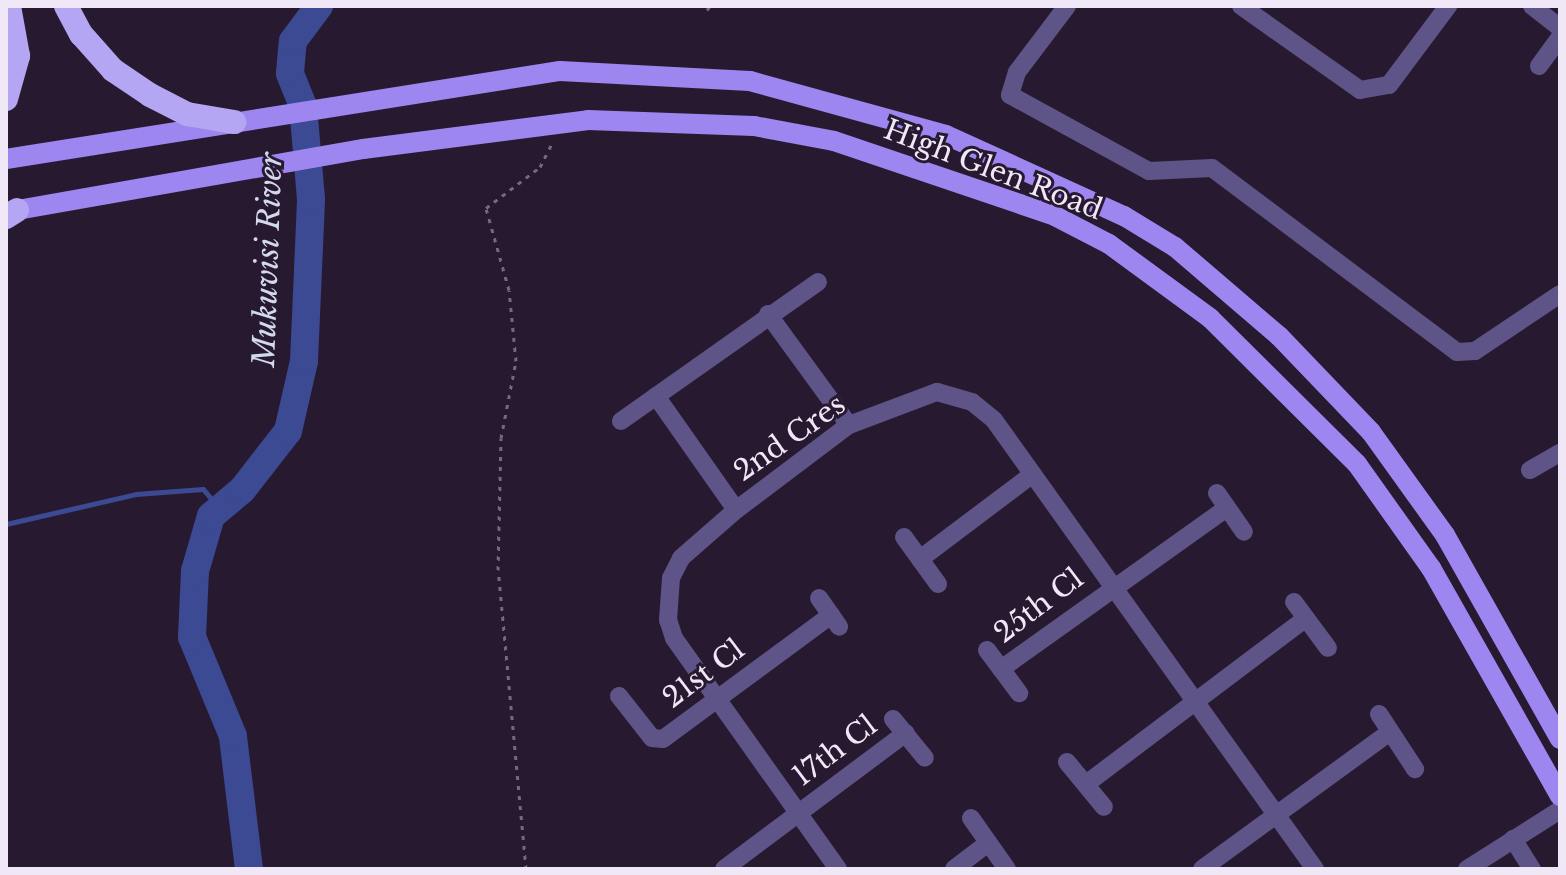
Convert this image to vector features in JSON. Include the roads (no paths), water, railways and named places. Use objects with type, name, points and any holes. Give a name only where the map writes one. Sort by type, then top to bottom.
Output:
[{"type":"highway","points":[[6,99],[18,56],[9,6]]},
{"type":"highway","points":[[66,6],[81,34],[113,70],[150,95],[187,114],[234,122]]},
{"type":"main road","name":"High Glen Road","points":[[6,159],[358,100],[560,71],[750,81],[946,135],[1124,216],[1224,285],[1371,432],[1472,578],[1560,739]]},
{"type":"main road","name":"High Glen Road","points":[[10,213],[363,149],[588,120],[754,126],[834,141],[1055,216],[1109,244],[1210,318],[1357,464],[1431,568],[1560,796]]},
{"type":"street","points":[[1067,6],[1017,72],[1010,95],[1149,171],[1212,168],[1457,352],[1475,351],[1560,294]]},
{"type":"street","points":[[1241,6],[1261,12],[1360,90],[1377,90],[1389,85],[1448,6]]},
{"type":"street","points":[[1532,6],[1560,28]]},
{"type":"street","points":[[1539,66],[1560,37]]},
{"type":"street","points":[[621,421],[768,314],[818,282]]},
{"type":"street","points":[[768,314],[849,425]]},
{"type":"street","name":"2nd Cres","points":[[838,869],[674,638],[668,620],[671,578],[681,558],[736,510],[849,425],[937,392],[972,402],[994,420],[1193,703],[1315,869]]},
{"type":"street","points":[[656,396],[736,510]]},
{"type":"street","points":[[1530,470],[1560,453]]},
{"type":"street","points":[[920,559],[1033,474]]},
{"type":"street","name":"25th Cl","points":[[1001,669],[1111,588],[1222,500],[1244,532]]},
{"type":"street","points":[[904,537],[938,584]]},
{"type":"street","name":"21st Cl","points":[[619,696],[657,740],[835,621],[819,598]]},
{"type":"street","points":[[1294,602],[1328,648]]},
{"type":"street","points":[[1086,784],[1305,619]]},
{"type":"street","points":[[987,650],[1019,693]]},
{"type":"street","points":[[1379,714],[1415,769]]},
{"type":"street","name":"17th Cl","points":[[724,869],[798,814],[899,726],[925,758]]},
{"type":"street","points":[[1202,869],[1390,732]]},
{"type":"street","points":[[1067,762],[1104,807]]},
{"type":"street","points":[[1467,869],[1560,810]]},
{"type":"street","points":[[971,818],[1007,869]]},
{"type":"street","points":[[1513,839],[1532,869]]},
{"type":"street","points":[[954,869],[988,843]]},
{"type":"waterway","name":"Mukuvisi River","points":[[249,869],[233,736],[192,637],[195,571],[211,516],[242,490],[288,431],[304,361],[311,199],[303,106],[290,73],[293,41],[319,6]]},
{"type":"waterway","points":[[6,524],[136,494],[203,489],[219,508]]}]
